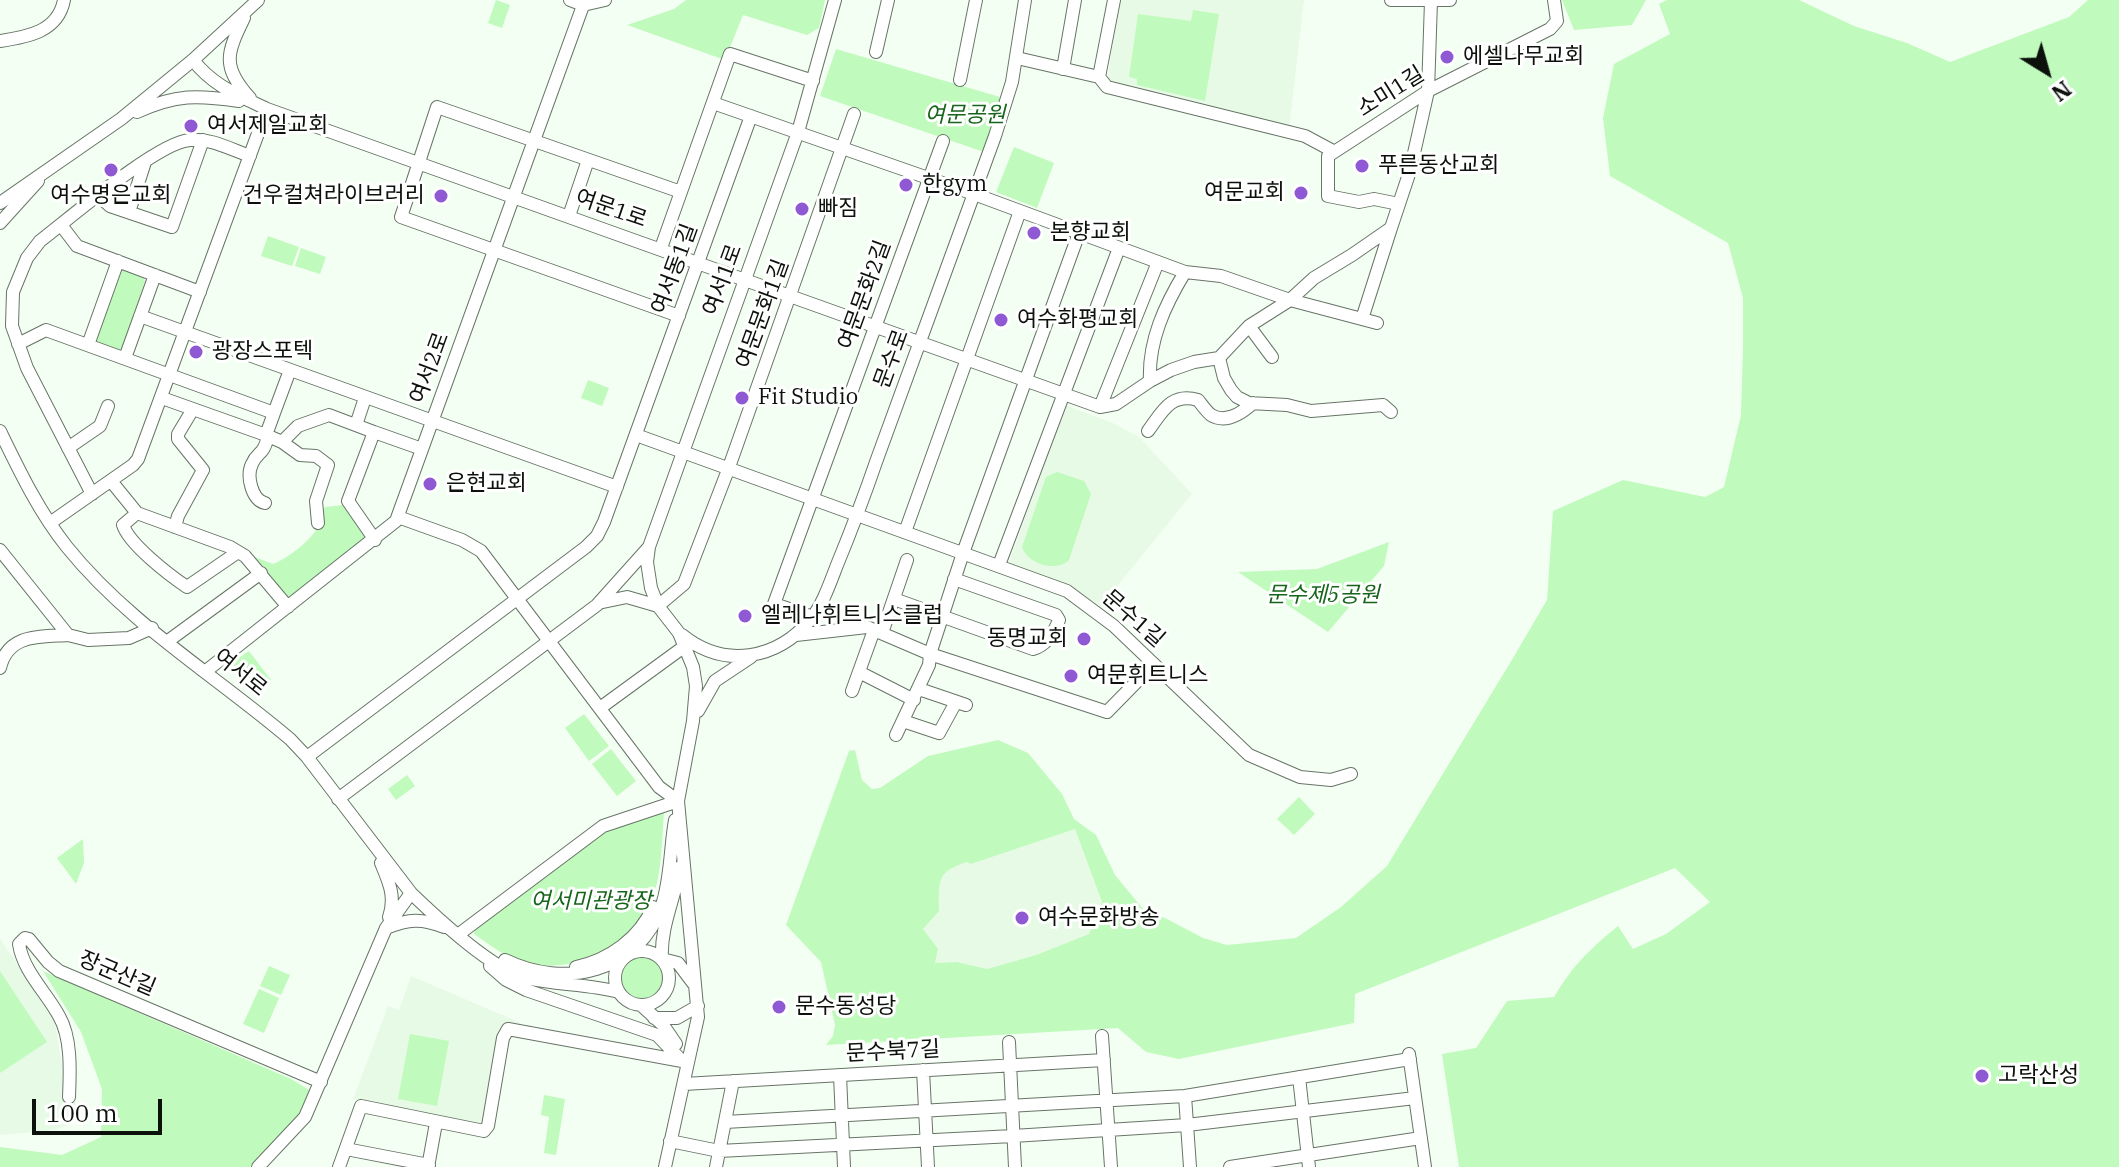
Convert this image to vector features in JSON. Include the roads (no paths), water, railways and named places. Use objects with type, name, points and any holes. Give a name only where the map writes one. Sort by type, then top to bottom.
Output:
[{"type":"street","points":[[0,41],[26,37],[46,29],[59,14],[64,0]]},
{"type":"street","points":[[0,211],[53,164],[121,119],[193,60],[258,0]]},
{"type":"street","points":[[570,0],[605,0]]},
{"type":"street","name":"여서1로","points":[[658,606],[648,573],[649,547],[798,132],[835,0]]},
{"type":"street","points":[[876,52],[888,0]]},
{"type":"street","points":[[960,80],[976,0]]},
{"type":"street","name":"문수로","points":[[679,633],[705,649],[732,656],[755,655],[768,652],[796,635],[813,617],[857,516],[1004,110],[1017,58],[1025,0]]},
{"type":"street","points":[[1063,69],[1075,0]]},
{"type":"street","points":[[1099,77],[1114,0]]},
{"type":"street","points":[[1394,0],[1450,0]]},
{"type":"street","name":"소미1길","points":[[1333,151],[1428,91],[1550,29],[1557,21],[1554,0]]},
{"type":"street","points":[[1362,319],[1399,204],[1428,91],[1431,1]]},
{"type":"street","name":"여서2로","points":[[206,671],[375,540],[398,517],[584,2]]},
{"type":"street","points":[[248,11],[232,44],[229,64],[237,84],[254,103]]},
{"type":"street","points":[[661,248],[730,54],[813,81]]},
{"type":"street","points":[[1017,58],[1099,77],[1107,87],[1305,136],[1333,151],[1327,157],[1328,196],[1359,202],[1374,199],[1399,204]]},
{"type":"street","name":"여문1로","points":[[193,60],[222,89],[267,109],[1100,407]]},
{"type":"street","points":[[121,119],[163,100],[183,96],[254,103]]},
{"type":"street","points":[[713,103],[1185,272],[1221,276],[1290,300],[1377,323]]},
{"type":"street","points":[[679,316],[401,217],[437,107],[681,192]]},
{"type":"street","points":[[50,523],[136,463],[267,109]]},
{"type":"street","name":"여문문화1길","points":[[658,606],[684,584],[791,296],[854,114]]},
{"type":"street","name":"여서동1길","points":[[307,757],[597,536],[751,116]]},
{"type":"street","points":[[92,494],[27,368],[11,319],[13,292],[31,252],[145,161],[179,141],[203,140],[250,156]]},
{"type":"street","points":[[99,196],[110,206],[172,227],[203,140]]},
{"type":"street","name":"여문문화2길","points":[[813,617],[774,604],[943,141]]},
{"type":"street","points":[[569,216],[588,160]]},
{"type":"street","points":[[129,212],[145,161]]},
{"type":"street","points":[[0,193],[19,180],[34,181]]},
{"type":"street","points":[[0,203],[34,181]]},
{"type":"street","points":[[0,223],[34,181]]},
{"type":"street","points":[[905,532],[1020,211]]},
{"type":"street","points":[[61,225],[77,246],[200,292]]},
{"type":"street","points":[[1100,407],[1116,404],[1150,381],[1189,363],[1219,358],[1249,326],[1290,300],[1314,278],[1391,228]]},
{"type":"street","points":[[896,735],[930,662],[963,553],[1079,233]]},
{"type":"street","points":[[999,565],[1119,248]]},
{"type":"street","points":[[88,345],[118,261]]},
{"type":"street","points":[[1100,407],[1158,262]]},
{"type":"street","points":[[1150,381],[1149,362],[1153,341],[1169,299],[1185,272]]},
{"type":"street","points":[[125,358],[155,275]]},
{"type":"street","points":[[140,316],[617,487]]},
{"type":"street","points":[[1249,326],[1272,357]]},
{"type":"street","points":[[18,344],[46,330],[274,413]]},
{"type":"street","points":[[1219,358],[1224,378],[1243,401],[1287,405],[1311,411],[1383,405],[1391,412]]},
{"type":"street","points":[[265,503],[253,493],[250,468],[266,449],[267,436],[290,370]]},
{"type":"street","points":[[162,398],[282,442],[300,455],[316,456],[328,465],[316,501],[318,523]]},
{"type":"street","points":[[356,425],[365,398]]},
{"type":"street","points":[[1148,431],[1169,403],[1178,398],[1198,400],[1211,414],[1222,418],[1241,413],[1253,403]]},
{"type":"street","points":[[68,448],[100,426],[108,406]]},
{"type":"street","points":[[175,527],[203,470],[178,439],[193,409]]},
{"type":"street","points":[[282,442],[295,428],[325,415],[422,449]]},
{"type":"street","name":"여서로","points":[[0,431],[34,500],[95,579],[290,739],[411,893],[459,935]]},
{"type":"street","points":[[374,432],[348,501],[375,540]]},
{"type":"street","points":[[636,435],[683,453]]},
{"type":"street","name":"문수1길","points":[[683,453],[1067,591],[1114,626],[1249,755],[1300,777],[1331,780],[1351,774]]},
{"type":"street","points":[[111,481],[137,513],[238,552],[261,573],[288,607]]},
{"type":"street","points":[[137,513],[122,527],[186,587],[238,552]]},
{"type":"street","points":[[398,517],[474,546],[550,641],[659,787],[678,801],[697,996],[693,1043],[665,1167]]},
{"type":"street","points":[[338,799],[597,605],[649,547]]},
{"type":"street","points":[[2,557],[68,635]]},
{"type":"street","points":[[852,691],[894,599],[907,560]]},
{"type":"street","points":[[168,641],[261,573]]},
{"type":"street","points":[[894,599],[1033,649],[1051,636],[1059,621],[1056,615],[954,579]]},
{"type":"street","points":[[597,605],[616,597],[627,597],[658,606],[679,633],[696,679],[693,721],[661,908],[652,928],[624,958],[616,974],[619,992],[628,1001],[641,1005],[658,1021],[679,1049],[682,1089]]},
{"type":"street","points":[[0,668],[7,651],[36,635],[68,635],[88,640],[129,638],[152,628]]},
{"type":"street","points":[[796,635],[852,628],[878,631],[930,654],[1107,712],[1154,664]]},
{"type":"street","points":[[600,708],[685,646]]},
{"type":"street","points":[[693,721],[713,684],[755,655]]},
{"type":"street","points":[[859,672],[916,694],[961,704],[939,733],[903,721]]},
{"type":"street","points":[[459,935],[603,826],[678,801]]},
{"type":"street","points":[[543,972],[597,961],[630,938],[652,911],[671,842]]},
{"type":"street","points":[[258,1167],[301,1122],[386,928],[393,905],[392,892],[376,848]]},
{"type":"street","points":[[641,1005],[657,1001],[667,989],[669,972],[662,959],[662,933],[675,895],[682,850]]},
{"type":"street","points":[[386,928],[411,893]]},
{"type":"street","points":[[386,928],[418,919],[459,935],[510,962],[543,972],[567,975],[586,973],[631,954],[647,952],[662,959],[672,959],[682,966],[697,996]]},
{"type":"street","points":[[459,935],[519,976],[619,992]]},
{"type":"street","points":[[459,935],[506,980],[526,990],[657,1035],[682,1061]]},
{"type":"street","name":"장군산길","points":[[69,1097],[65,1031],[61,1018],[23,960],[19,944],[25,938],[59,971],[321,1082]]},
{"type":"street","points":[[658,1021],[677,1018],[697,996]]},
{"type":"street","points":[[658,1021],[693,1043]]},
{"type":"street","points":[[339,1167],[361,1106],[480,1132],[486,1129],[503,1036],[508,1029],[682,1061]]},
{"type":"street","points":[[1102,1036],[1111,1167]]},
{"type":"street","points":[[1009,1042],[1015,1167]]},
{"type":"street","points":[[725,1122],[1185,1096],[1410,1056],[1425,1167]]},
{"type":"street","name":"문수북7길","points":[[682,1089],[733,1081],[1104,1060]]},
{"type":"street","points":[[923,1070],[928,1167]]},
{"type":"street","points":[[840,1075],[844,1167]]},
{"type":"street","points":[[1299,1077],[1308,1161]]},
{"type":"street","points":[[716,1167],[733,1081]]},
{"type":"street","points":[[1185,1096],[1190,1167]]},
{"type":"street","points":[[670,1141],[719,1151],[1013,1136],[1187,1125],[1415,1098]]},
{"type":"street","points":[[346,1149],[428,1166],[436,1123]]},
{"type":"street","points":[[1230,1167],[1308,1161],[1421,1138]]},
{"type":"place","name":"에셀나무교회","points":[[1447,57]]},
{"type":"place","name":"여서제일교회","points":[[191,126]]},
{"type":"place","name":"푸른동산교회","points":[[1362,166]]},
{"type":"place","name":"여수명은교회","points":[[111,170]]},
{"type":"place","name":"한gym","points":[[906,185]]},
{"type":"place","name":"여문교회","points":[[1301,193]]},
{"type":"place","name":"건우컬쳐라이브러리","points":[[441,196]]},
{"type":"place","name":"빠짐","points":[[802,209]]},
{"type":"place","name":"본향교회","points":[[1034,233]]},
{"type":"place","name":"여수화평교회","points":[[1001,320]]},
{"type":"place","name":"광장스포텍","points":[[196,352]]},
{"type":"place","name":"Fit Studio","points":[[742,398]]},
{"type":"place","name":"은현교회","points":[[430,484]]},
{"type":"place","name":"엘레나휘트니스클럽","points":[[745,616]]},
{"type":"place","name":"동명교회","points":[[1084,639]]},
{"type":"place","name":"여문휘트니스","points":[[1071,676]]},
{"type":"place","name":"여수문화방송","points":[[1022,918]]},
{"type":"place","name":"문수동성당","points":[[779,1007]]},
{"type":"place","name":"고락산성","points":[[1982,1076]]},
{"type":"park label","name":"여문공원","points":[[965,116]]},
{"type":"park label","name":"문수제5공원","points":[[1323,596]]},
{"type":"park label","name":"여서미관광장","points":[[591,902]]}]
